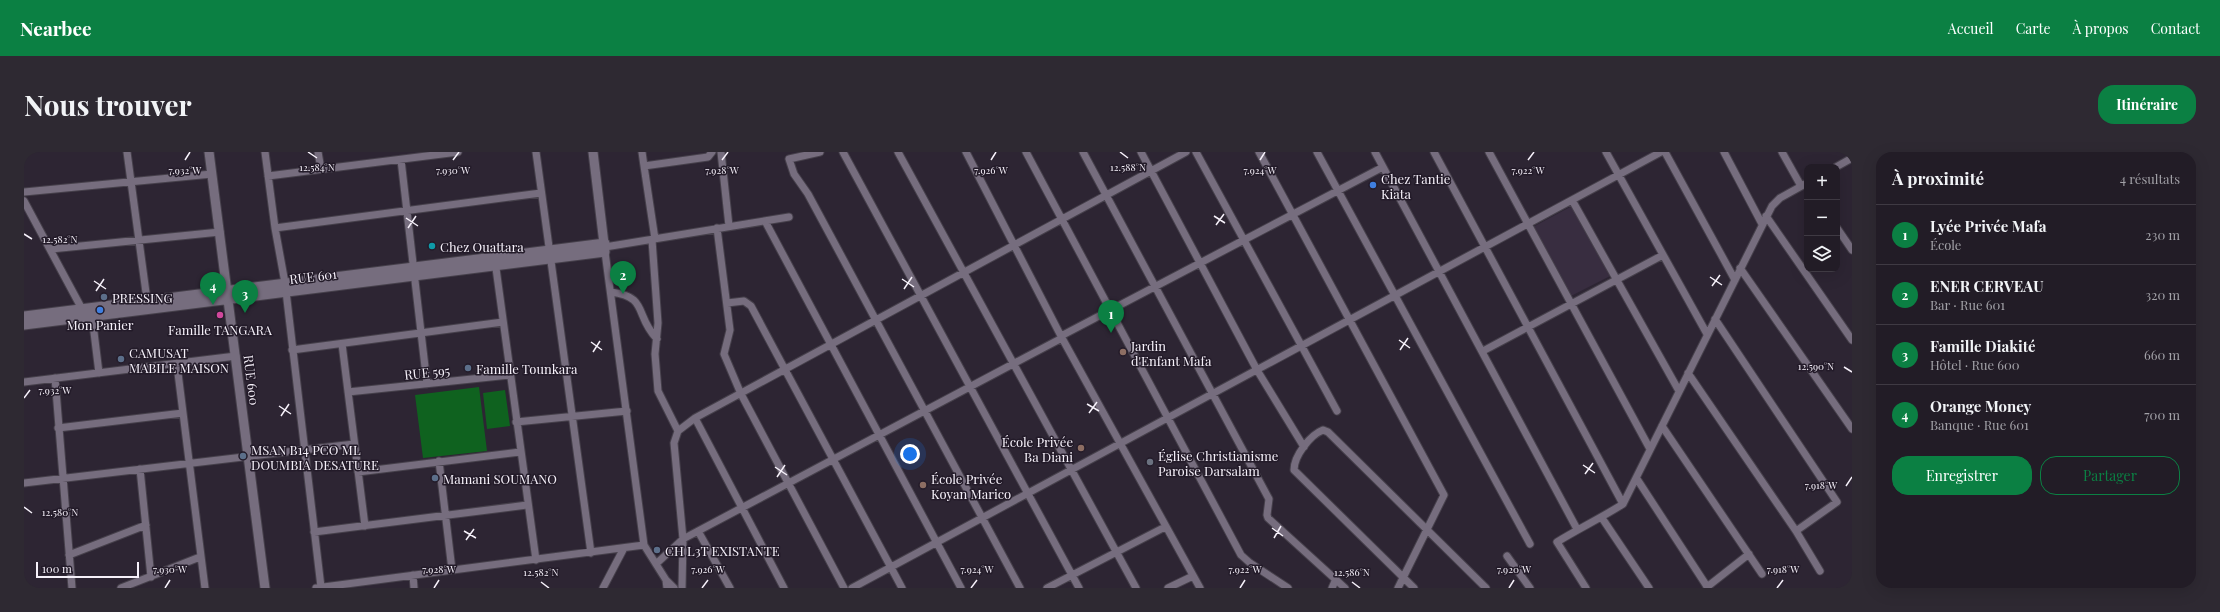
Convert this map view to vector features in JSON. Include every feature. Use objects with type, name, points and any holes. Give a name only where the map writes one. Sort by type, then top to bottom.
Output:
[{"type":"street","points":[[127,152],[147,300]]},
{"type":"street","name":"RUE 600","points":[[210,152],[265,588]]},
{"type":"street","points":[[265,152],[285,288],[314,532],[318,588],[644,545]]},
{"type":"street","points":[[318,152],[320,169]]},
{"type":"street","points":[[268,176],[458,152]]},
{"type":"street","points":[[536,152],[590,553]]},
{"type":"street","points":[[593,152],[644,545],[666,580],[674,588]]},
{"type":"street","points":[[642,152],[653,240],[658,323],[655,354],[658,391],[678,431]]},
{"type":"street","points":[[644,166],[708,157],[712,152]]},
{"type":"street","points":[[721,152],[729,226]]},
{"type":"street","points":[[820,152],[789,156],[794,174],[808,194],[1020,588]]},
{"type":"street","points":[[843,152],[1079,588]]},
{"type":"street","points":[[898,152],[1136,588]]},
{"type":"street","points":[[966,152],[1061,337],[1200,588]]},
{"type":"street","points":[[1026,152],[1241,555],[1250,563],[1288,588]]},
{"type":"street","points":[[1083,152],[1269,499],[1268,518],[1345,588]]},
{"type":"street","points":[[1141,152],[1257,370],[1304,447]]},
{"type":"street","points":[[682,588],[684,539],[674,443],[678,431],[695,418],[1186,152]]},
{"type":"street","points":[[1196,152],[1336,411]]},
{"type":"street","points":[[1259,152],[1294,214],[1444,495],[1398,588]]},
{"type":"street","points":[[1317,152],[1530,544]]},
{"type":"street","points":[[1375,152],[1483,351],[1577,529]]},
{"type":"street","points":[[1434,152],[1623,504]]},
{"type":"street","points":[[1489,152],[1650,449]]},
{"type":"street","points":[[1606,152],[1707,334]]},
{"type":"street","points":[[852,588],[1661,152]]},
{"type":"street","points":[[1665,152],[1734,280]]},
{"type":"street","points":[[1724,152],[1762,224]]},
{"type":"street","points":[[1782,152],[1804,183]]},
{"type":"street","points":[[1840,164],[1852,157],[1849,152]]},
{"type":"street","points":[[401,160],[427,384]]},
{"type":"street","points":[[656,564],[684,539],[698,531],[1014,364],[1200,262],[1383,167]]},
{"type":"street","points":[[24,192],[212,174]]},
{"type":"street","points":[[1586,588],[1556,542],[1577,529],[1602,518],[1623,504],[1637,479],[1650,449],[1766,216],[1772,206],[1780,198],[1804,185]]},
{"type":"street","points":[[275,228],[541,192]]},
{"type":"street","points":[[1572,200],[1679,391]]},
{"type":"street","points":[[24,201],[82,309]]},
{"type":"street","points":[[1766,216],[1852,340]]},
{"type":"street","points":[[605,247],[789,217]]},
{"type":"street","points":[[765,221],[961,588]]},
{"type":"street","points":[[717,228],[730,330],[724,354],[741,394],[844,588]]},
{"type":"street","points":[[50,250],[220,232]]},
{"type":"street","points":[[1840,232],[1852,250]]},
{"type":"street","name":"RUE 601","points":[[24,325],[228,295],[605,247]]},
{"type":"street","points":[[1483,351],[1663,255]]},
{"type":"street","points":[[495,261],[527,505],[536,560]]},
{"type":"street","points":[[1740,268],[1852,430]]},
{"type":"street","points":[[611,292],[626,294],[637,302],[648,330],[656,338]]},
{"type":"street","name":"RUE 601","points":[[24,316],[147,300],[228,295]]},
{"type":"street","points":[[727,303],[744,301],[751,306],[832,460],[902,588]]},
{"type":"street","points":[[92,316],[99,373]]},
{"type":"street","points":[[1715,319],[1837,502],[1796,531]]},
{"type":"street","points":[[292,350],[503,322]]},
{"type":"street","points":[[342,344],[365,526]]},
{"type":"street","points":[[24,382],[177,365],[236,356]]},
{"type":"street","points":[[177,365],[188,464],[205,588]]},
{"type":"street","points":[[1688,373],[1796,531],[1820,571]]},
{"type":"street","name":"RUE 595","points":[[348,392],[510,375]]},
{"type":"street","points":[[55,378],[72,588]]},
{"type":"street","points":[[516,422],[627,411]]},
{"type":"street","points":[[58,428],[183,414]]},
{"type":"street","points":[[695,418],[784,588]]},
{"type":"street","points":[[1662,426],[1762,574]]},
{"type":"street","points":[[1414,588],[1294,470],[1294,463],[1304,447],[1318,432],[1323,430],[1328,432],[1486,588]]},
{"type":"street","points":[[24,483],[354,444]]},
{"type":"street","points":[[358,472],[520,452]]},
{"type":"street","points":[[440,461],[452,570]]},
{"type":"street","points":[[140,469],[151,577]]},
{"type":"street","points":[[1637,479],[1707,587],[1749,554]]},
{"type":"street","points":[[314,532],[527,505]]},
{"type":"street","points":[[1602,518],[1649,588]]},
{"type":"street","points":[[69,555],[146,525]]},
{"type":"street","points":[[1047,588],[1166,527]]},
{"type":"street","points":[[698,531],[730,588]]},
{"type":"street","points":[[603,588],[624,548]]},
{"type":"street","points":[[1508,556],[1530,588]]},
{"type":"street","points":[[121,588],[200,557]]},
{"type":"street","points":[[413,575],[414,588]]},
{"type":"street","points":[[1168,588],[1193,576]]},
{"type":"street","points":[[1332,588],[1336,579]]},
{"type":"street","points":[[666,580],[667,588]]},
{"type":"shaded area","points":[[1572,206],[1610,276],[1571,296],[1533,227]]},
{"type":"green space","points":[[479,387],[487,451],[423,458],[415,395]]},
{"type":"green space","points":[[505,390],[510,426],[487,429],[483,393]]},
{"type":"place","name":"Chez Tantie Kiata","points":[[1373,185]]},
{"type":"place","name":"Chez Ouattara","points":[[432,246]]},
{"type":"place","name":"ENER CERVEAU","points":[[623,294]]},
{"type":"place","name":"PRESSING","points":[[104,297]]},
{"type":"place","name":"Orange Money","points":[[213,305]]},
{"type":"place","name":"Mon Panier","points":[[100,310]]},
{"type":"place","name":"Famille Diakité","points":[[245,313]]},
{"type":"place","name":"Famille TANGARA","points":[[220,315]]},
{"type":"place","name":"Lyée Privée Mafa","points":[[1111,333]]},
{"type":"place","name":"Jardin d'Enfant Mafa","points":[[1123,352]]},
{"type":"place","name":"CAMUSAT MABILE MAISON","points":[[121,359]]},
{"type":"place","name":"Famille Tounkara","points":[[468,368]]},
{"type":"place","name":"École Privée Ba Diani","points":[[1081,448]]},
{"type":"place","name":"MSAN B14 PCO ML DOUMBIA DESATURE","points":[[243,456]]},
{"type":"place","name":"Église Christianisme Paroise Darsalam","points":[[1150,462]]},
{"type":"place","name":"Mamani SOUMANO","points":[[435,478]]},
{"type":"place","name":"École Privée Koyan Marico","points":[[923,485]]},
{"type":"place","name":"CH L3T EXISTANTE","points":[[657,550]]}]
